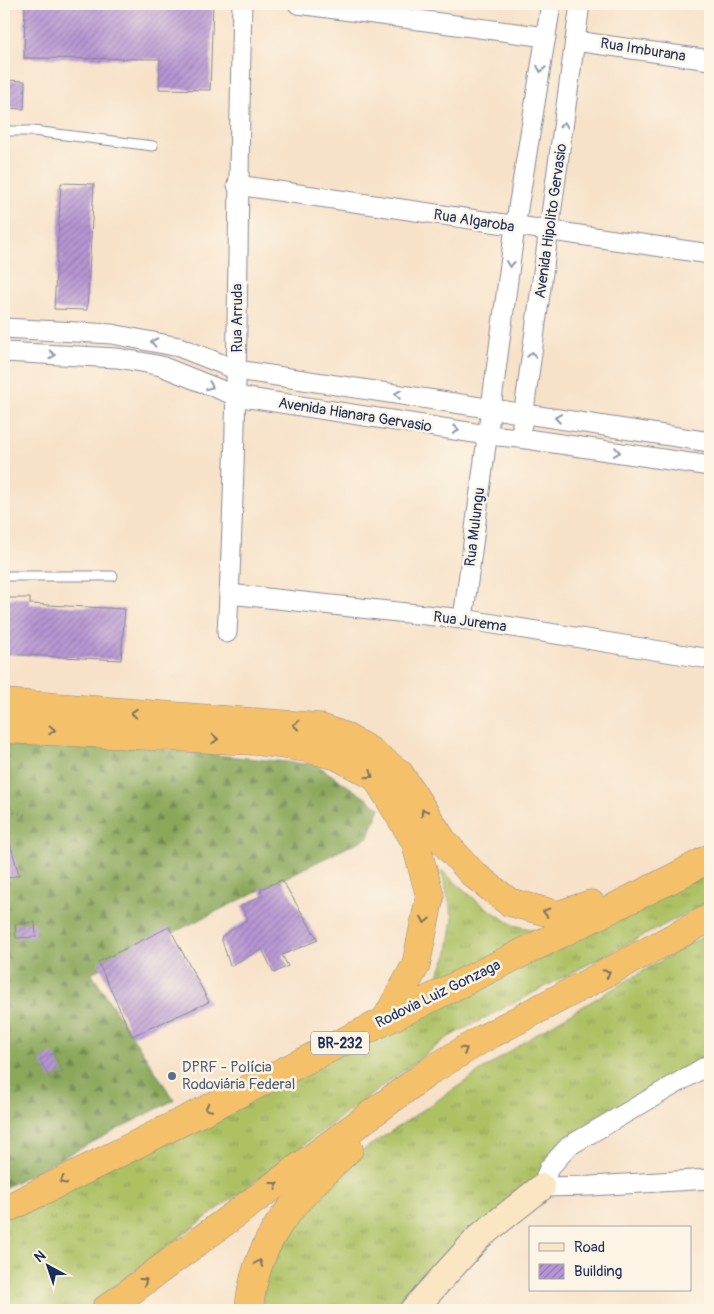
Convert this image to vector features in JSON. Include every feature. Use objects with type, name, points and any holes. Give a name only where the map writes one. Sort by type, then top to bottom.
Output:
[{"type":"highway","points":[[4,704],[318,727],[343,736],[370,751],[399,773],[443,841],[472,874],[510,902],[558,915],[675,877]]},
{"type":"highway","points":[[4,729],[255,741],[306,748],[337,756],[376,777],[414,841],[430,896],[416,966],[385,1021]]},
{"type":"highway","name":"Rodovia Luiz Gonzaga","points":[[4,1210],[710,858]]},
{"type":"highway","points":[[105,1310],[430,1071],[484,1038],[710,918]]},
{"type":"highway","points":[[249,1310],[256,1265],[276,1227],[287,1212],[311,1185],[430,1071]]},
{"type":"street","name":"Rua Arruda","points":[[227,633],[237,370],[238,185],[242,4]]},
{"type":"street","points":[[298,4],[546,37]]},
{"type":"street","name":"Rua Mulungu","points":[[463,619],[515,227],[551,4]]},
{"type":"street","name":"Avenida Hipolito Gervasio","points":[[520,438],[550,232],[580,4]]},
{"type":"street","name":"Rua Imburana","points":[[575,41],[710,60]]},
{"type":"street","name":"Rua Algaroba","points":[[238,185],[710,254]]},
{"type":"street","name":"Avenida Hianara Gervasio","points":[[4,328],[128,337],[179,347],[237,370],[710,442]]},
{"type":"street","name":"Avenida Hianara Gervasio","points":[[4,352],[117,358],[161,366],[236,396],[487,436],[520,438],[710,466]]},
{"type":"street","name":"Rua Jurema","points":[[229,594],[463,619],[710,659]]},
{"type":"street","points":[[413,1310],[479,1236],[542,1187],[549,1168],[569,1146],[710,1064]]},
{"type":"street","points":[[542,1187],[710,1179]]},
{"type":"lane","points":[[4,131],[33,131],[153,146]]},
{"type":"lane","points":[[4,576],[113,576]]},
{"type":"path","points":[[4,811],[27,815]]},
{"type":"green space","points":[[15,735],[317,765],[380,808],[368,837],[91,973],[174,1100],[4,1188],[4,736]]},
{"type":"green space","points":[[710,867],[710,901],[450,1036],[82,1310],[4,1310],[4,1218]]},
{"type":"green space","points":[[441,870],[478,902],[513,925],[552,934],[431,990],[448,953],[453,918]]},
{"type":"green space","points":[[710,933],[710,1053],[597,1123],[533,1182],[417,1279],[396,1310],[262,1310],[265,1271],[286,1227],[353,1157],[536,1034]]},
{"type":"building","points":[[25,4],[213,4],[210,90],[159,89],[160,59],[24,58]]},
{"type":"building","points":[[4,80],[25,81],[24,109],[4,108]]},
{"type":"building","points":[[61,183],[94,184],[87,310],[54,309]]},
{"type":"building","points":[[4,598],[30,598],[30,604],[125,609],[121,660],[4,654]]},
{"type":"building","points":[[8,836],[19,875],[4,879],[4,837]]},
{"type":"building","points":[[282,880],[318,940],[282,955],[288,966],[274,973],[262,949],[230,966],[221,937],[248,919],[241,906],[263,895],[260,889]]},
{"type":"building","points":[[35,922],[36,937],[16,938],[15,924]]},
{"type":"building","points":[[169,927],[209,1002],[132,1036],[98,962]]},
{"type":"building","points":[[53,1053],[63,1072],[50,1079],[40,1060]]},
{"type":"place","name":"DPRF - Polícia Rodoviária Federal","points":[[172,1076]]}]
